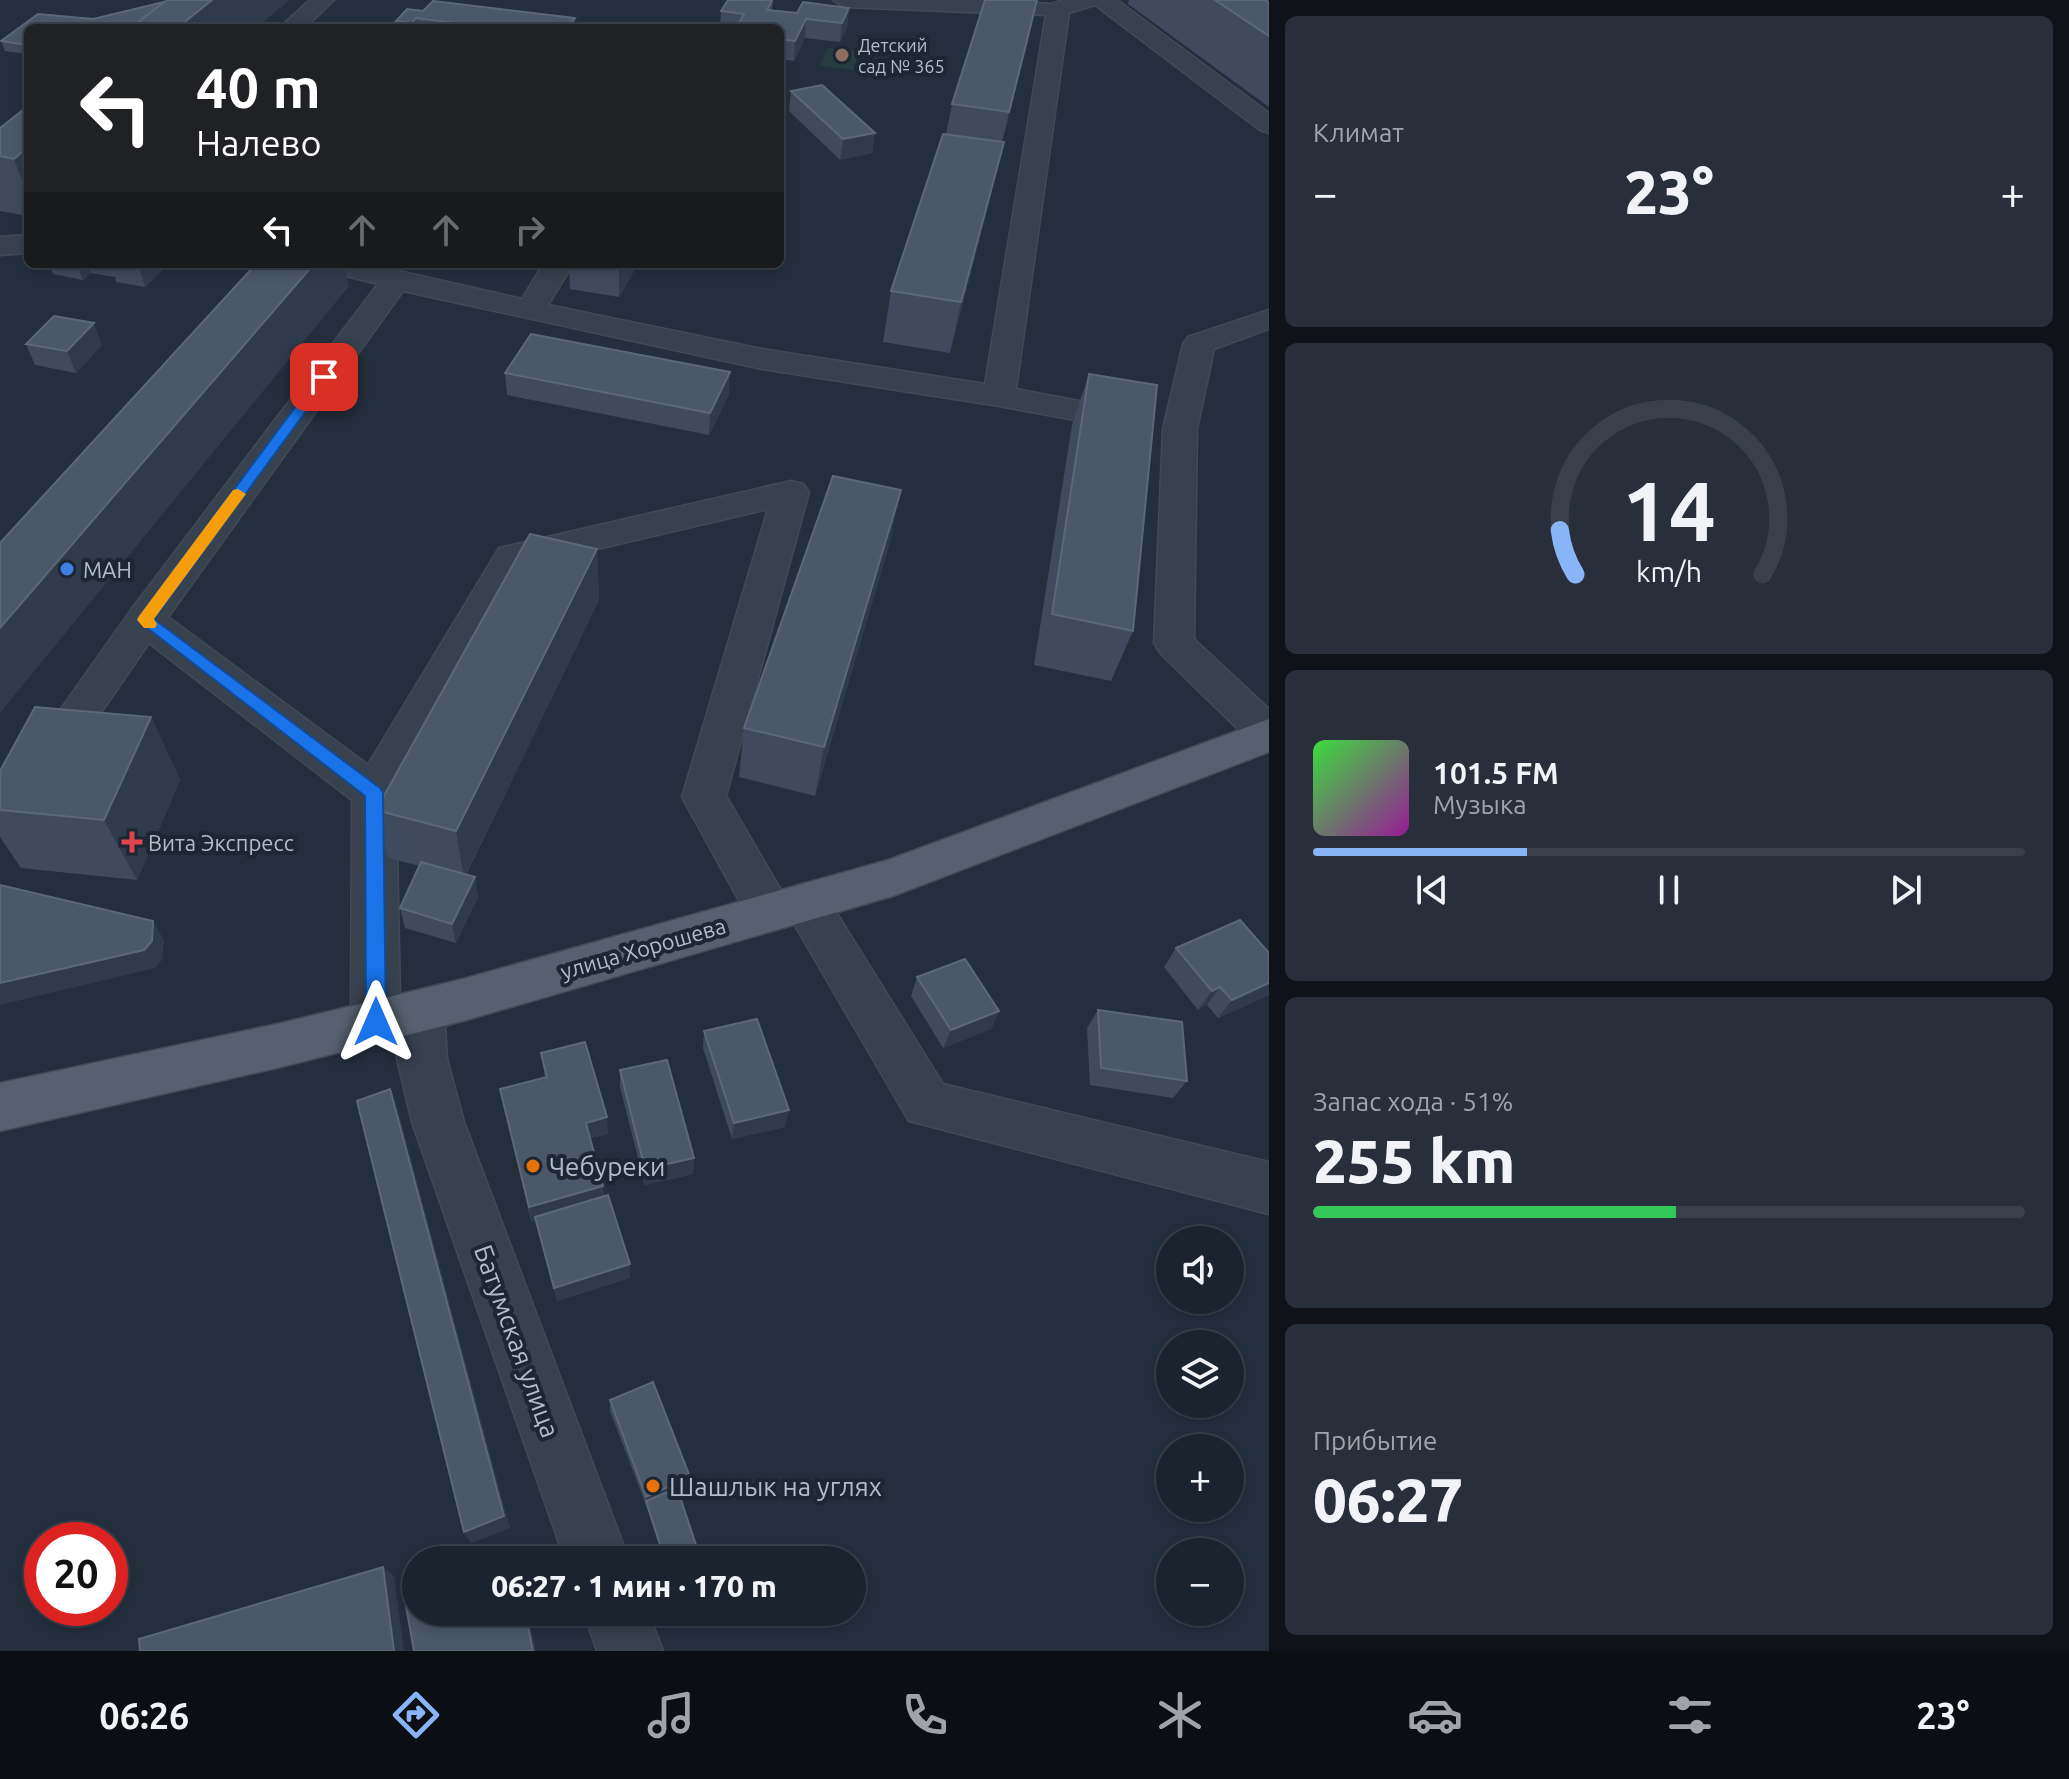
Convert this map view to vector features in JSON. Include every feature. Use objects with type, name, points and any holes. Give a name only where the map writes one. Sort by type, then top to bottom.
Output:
[{"type":"main road","name":"улица Хорошева","points":[[0,1107],[463,1000],[893,877],[1269,734]]},
{"type":"street","points":[[296,24],[323,0]]},
{"type":"street","points":[[844,0],[1058,9],[1087,0]]},
{"type":"street","points":[[1103,0],[1269,125]]},
{"type":"street","points":[[999,396],[1058,9]]},
{"type":"street","points":[[0,246],[24,244]]},
{"type":"street","points":[[348,268],[441,291],[762,359],[999,396],[1180,429]]},
{"type":"street","points":[[441,291],[457,268]]},
{"type":"street","points":[[530,310],[556,268]]},
{"type":"street","points":[[57,744],[396,280]]},
{"type":"street","points":[[1269,319],[1199,344],[1180,429],[1174,643],[1269,734]]},
{"type":"street","points":[[376,1022],[374,793],[512,557],[791,492],[704,797],[787,907],[927,1104],[1269,1188]]},
{"type":"street","points":[[145,620],[374,793]]},
{"type":"street","name":"Батумская улица","points":[[463,1000],[420,1011],[422,1059],[438,1122],[592,1546]]},
{"type":"street","points":[[621,1626],[630,1651]]},
{"type":"green space","points":[[827,48],[859,51],[853,70],[820,66]]},
{"type":"building","points":[[167,0],[212,0],[182,24],[135,24]]},
{"type":"building","points":[[728,0],[772,0],[767,10],[797,13],[803,2],[849,8],[842,23],[806,19],[795,41],[784,40],[784,24],[739,24],[744,14],[721,11]]},
{"type":"building","points":[[985,0],[1037,0],[1009,112],[952,104]]},
{"type":"building","points":[[1215,0],[1269,2],[1269,36]]},
{"type":"building","points":[[433,1],[575,18],[571,24],[464,24],[416,18],[412,23],[396,21],[407,9],[423,11]]},
{"type":"building","points":[[164,2],[135,24],[24,24],[38,14],[93,19]]},
{"type":"building","points":[[24,24],[24,44],[1,41]]},
{"type":"building","points":[[822,85],[875,133],[843,139],[791,91]]},
{"type":"building","points":[[24,109],[24,150],[14,159],[0,156],[0,128]]},
{"type":"building","points":[[943,134],[1004,142],[961,302],[891,291]]},
{"type":"building","points":[[252,268],[311,268],[0,628],[0,543]]},
{"type":"building","points":[[54,316],[94,323],[67,351],[26,344]]},
{"type":"building","points":[[531,334],[730,372],[710,413],[505,373]]},
{"type":"building","points":[[1089,374],[1157,385],[1133,631],[1052,614]]},
{"type":"building","points":[[833,476],[901,490],[824,747],[744,728]]},
{"type":"building","points":[[530,534],[597,549],[456,831],[376,810]]},
{"type":"building","points":[[35,707],[151,717],[104,820],[0,810],[0,771]]},
{"type":"building","points":[[421,862],[475,877],[452,924],[400,908]]},
{"type":"building","points":[[0,885],[153,921],[152,941],[144,950],[0,983]]},
{"type":"building","points":[[1240,920],[1269,953],[1269,983],[1232,1000],[1220,987],[1212,991],[1176,948]]},
{"type":"building","points":[[965,959],[999,1011],[951,1030],[917,977]]},
{"type":"building","points":[[1098,1010],[1182,1022],[1187,1081],[1101,1068]]},
{"type":"building","points":[[757,1019],[789,1110],[734,1123],[704,1031]]},
{"type":"building","points":[[585,1042],[607,1117],[586,1123],[603,1186],[529,1207],[500,1089],[547,1077],[541,1053]]},
{"type":"building","points":[[667,1060],[694,1158],[645,1169],[620,1070]]},
{"type":"building","points":[[390,1089],[504,1516],[464,1532],[357,1101]]},
{"type":"building","points":[[608,1195],[630,1264],[554,1288],[535,1217]]},
{"type":"building","points":[[653,1382],[690,1477],[646,1497],[610,1400]]},
{"type":"building","points":[[677,1488],[696,1546],[660,1546],[646,1501]]},
{"type":"building","points":[[383,1567],[394,1651],[140,1651],[139,1639]]},
{"type":"building","points":[[410,1626],[528,1626],[533,1651],[414,1651]]},
{"type":"slow traffic","points":[[149,624],[145,620],[238,494]]},
{"type":"place","name":"Детский сад № 365","points":[[842,55]]},
{"type":"place","name":"МАН","points":[[67,569]]},
{"type":"place","name":"Вита Экспресс","points":[[132,842]]},
{"type":"place","name":"Чебуреки","points":[[533,1166]]},
{"type":"place","name":"Шашлык на углях","points":[[653,1486]]},
{"type":"route","points":[[324,377],[145,620],[374,793],[376,1022]]}]
